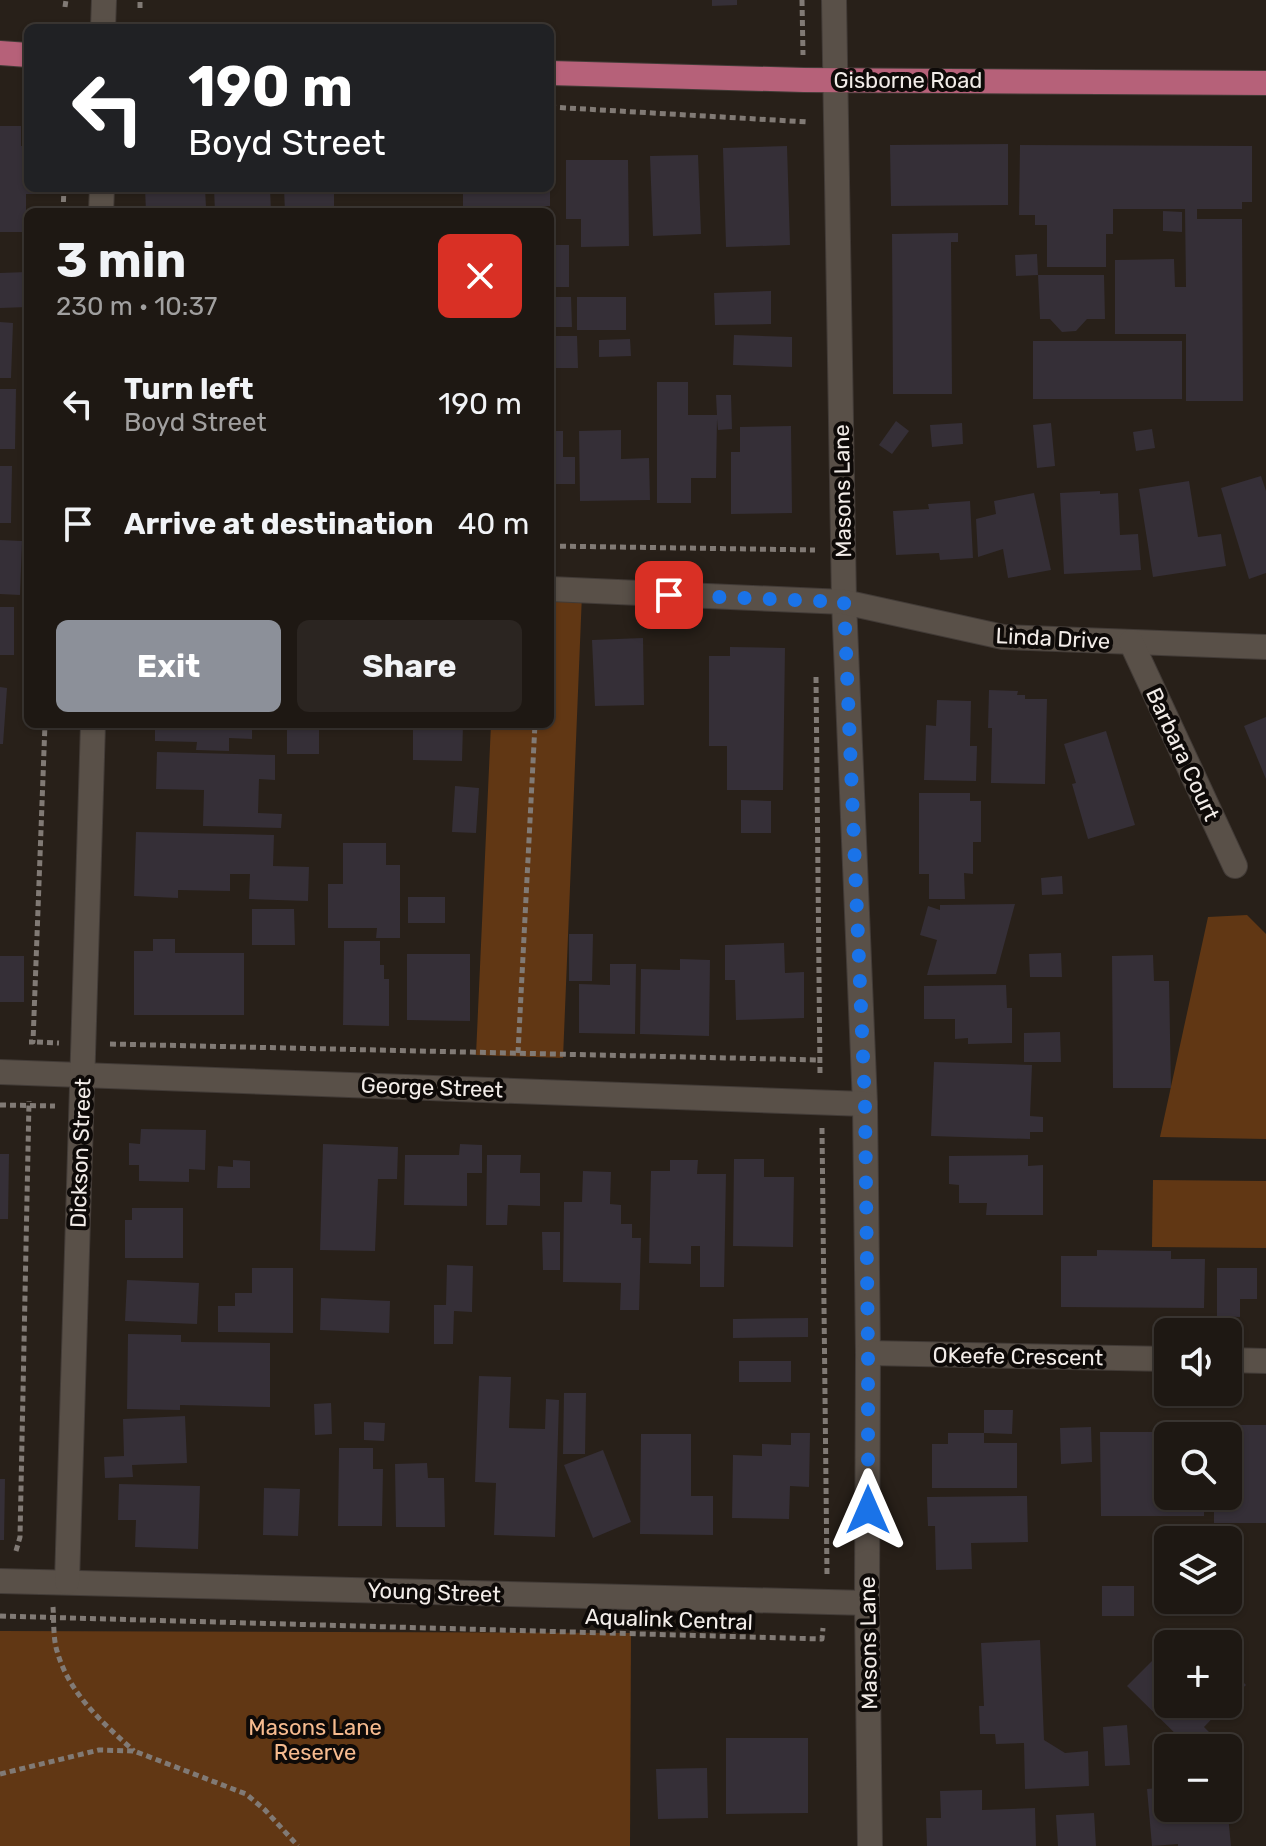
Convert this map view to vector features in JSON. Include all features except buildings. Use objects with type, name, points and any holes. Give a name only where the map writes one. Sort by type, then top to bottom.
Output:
[{"type":"main road","points":[[0,53],[24,55]]},
{"type":"main road","name":"Gisborne Road","points":[[554,73],[834,80],[1266,83]]},
{"type":"street","points":[[103,24],[104,0]]},
{"type":"street","name":"Masons Lane","points":[[834,0],[844,602],[865,1104],[870,1846]]},
{"type":"street","name":"Linda Drive","points":[[554,589],[844,602],[1003,637],[1266,647]]},
{"type":"street","name":"Barbara Court","points":[[1131,642],[1235,866]]},
{"type":"street","name":"Dickson Street","points":[[60,1582],[83,1074],[93,728]]},
{"type":"street","name":"George Street","points":[[0,1072],[865,1104]]},
{"type":"street","name":"OKeefe Crescent","points":[[868,1353],[1154,1359]]},
{"type":"street","points":[[1242,1360],[1266,1361]]},
{"type":"street","name":"Young Street","points":[[0,1581],[867,1603]]},
{"type":"path","points":[[140,0],[140,8]]},
{"type":"path","points":[[554,107],[808,122]]},
{"type":"path","points":[[554,546],[816,550]]},
{"type":"path","points":[[22,1042],[33,1042],[45,728]]},
{"type":"path","points":[[518,1053],[535,728]]},
{"type":"path","points":[[101,1044],[819,1060]]},
{"type":"path","points":[[0,1105],[29,1106],[20,1537],[16,1551]]},
{"type":"path","name":"Aqualink Central","points":[[0,1616],[822,1639],[827,1575],[822,1124]]},
{"type":"path","points":[[60,1582],[54,1618],[57,1650],[75,1690],[98,1718],[134,1751]]},
{"type":"path","points":[[0,1774],[99,1750],[134,1751],[246,1794],[298,1846]]},
{"type":"green space","points":[[554,593],[582,594],[563,1058],[476,1055],[491,728],[554,728]]},
{"type":"green space","points":[[1247,915],[1266,934],[1266,1139],[1160,1137],[1208,917]]},
{"type":"green space","points":[[1153,1180],[1266,1181],[1266,1248],[1152,1247]]},
{"type":"green space","name":"Masons Lane Reserve","points":[[0,1631],[631,1633],[630,1846],[0,1846]]},
{"type":"route","points":[[669,595],[844,602],[865,1104],[868,1510]]}]
